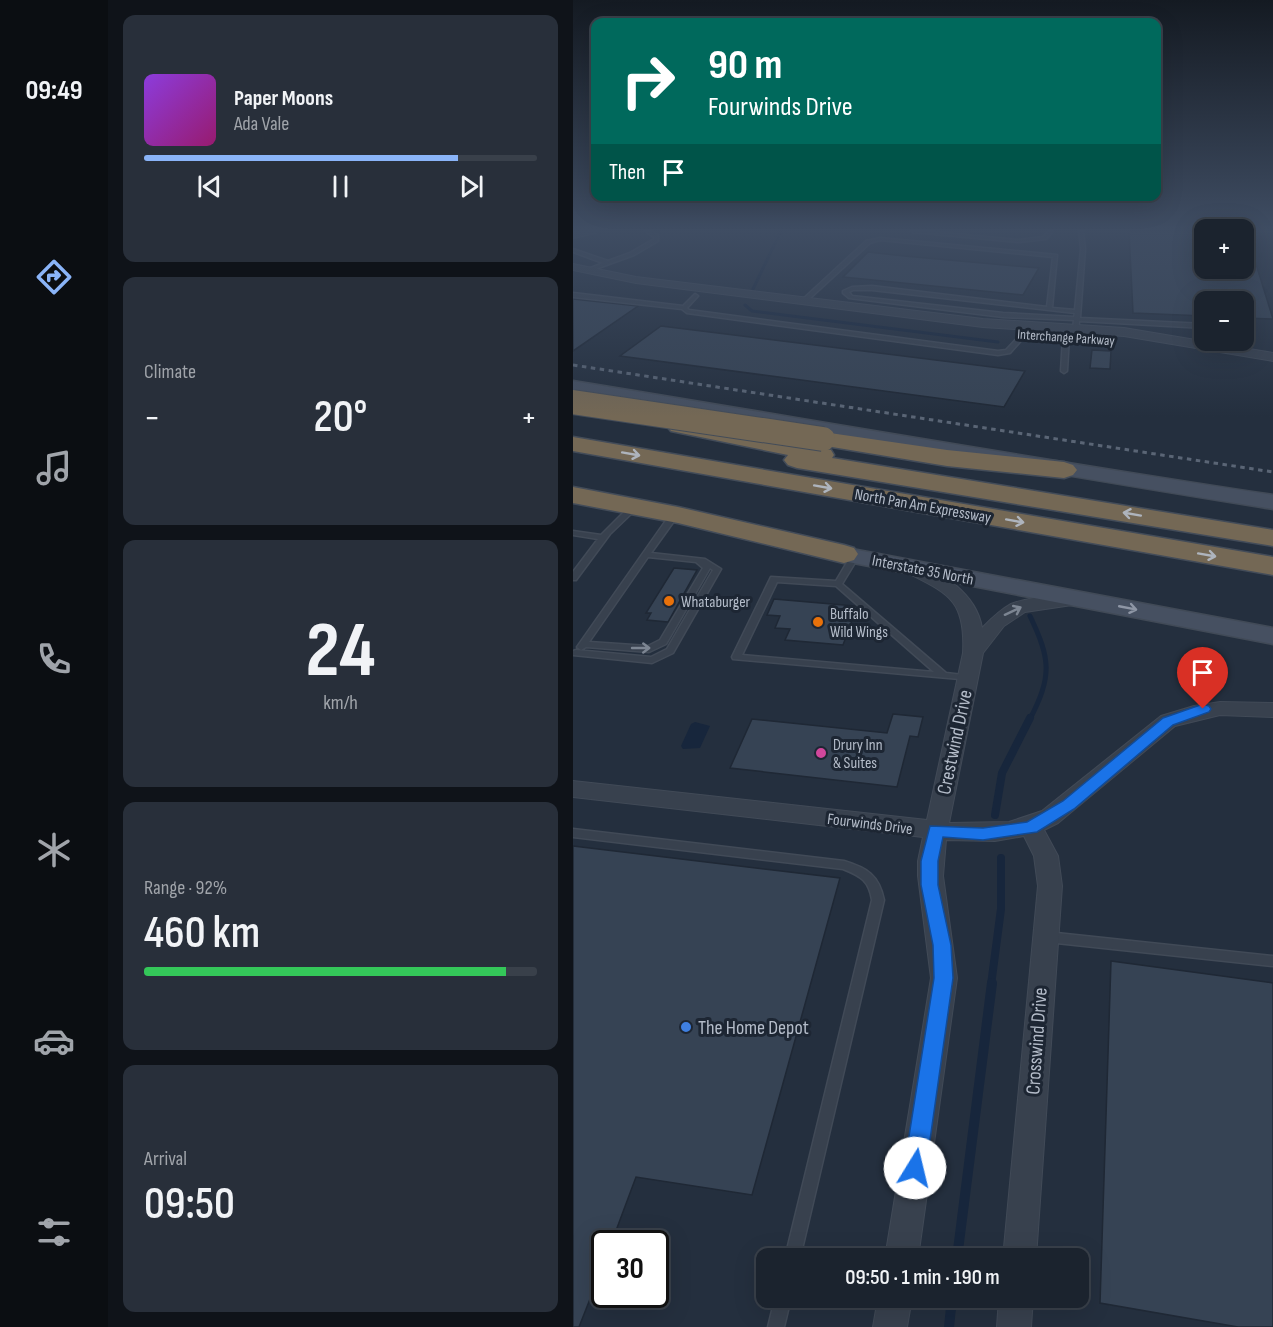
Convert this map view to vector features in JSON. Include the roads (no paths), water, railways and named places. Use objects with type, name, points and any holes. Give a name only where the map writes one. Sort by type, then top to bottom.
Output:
[{"type":"highway","points":[[573,401],[947,458],[1063,470]]},
{"type":"highway","points":[[573,401],[710,434],[871,463],[1003,492]]},
{"type":"highway","name":"North Pan Am Expressway","points":[[573,422],[1273,538]]},
{"type":"highway","name":"North Pan Am Expressway","points":[[573,444],[1273,566]]},
{"type":"highway","points":[[573,495],[678,515],[849,555]]},
{"type":"main road","points":[[573,386],[943,447],[1063,470],[1273,502]]},
{"type":"main road","name":"Interstate 35 North","points":[[573,503],[1273,636]]},
{"type":"street","name":"Interchange Parkway","points":[[676,293],[985,331],[1024,334],[1073,331],[1273,366]]},
{"type":"street","name":"Interchange Parkway","points":[[745,293],[983,323],[1181,340],[1273,357]]},
{"type":"street","name":"Crestwind Drive","points":[[908,566],[949,590],[970,609],[975,621],[973,652]]},
{"type":"street","name":"Crestwind Drive","points":[[902,1248],[943,978],[942,945],[930,885],[930,861],[956,677],[998,619],[1009,612],[1040,602],[1083,599]]},
{"type":"street","name":"Fourwinds Drive","points":[[573,789],[983,834],[1031,828],[1068,805],[1168,721],[1189,712],[1217,706],[1273,710]]},
{"type":"street","name":"Crosswind Drive","points":[[1021,1248],[1044,937],[1050,886],[1046,856],[1031,828]]},
{"type":"street","points":[[890,1327],[893,1308]]},
{"type":"street","points":[[1014,1327],[1016,1308]]},
{"type":"lane","points":[[805,300],[813,293]]},
{"type":"lane","points":[[847,293],[851,297],[982,313],[1073,331],[1194,326]]},
{"type":"lane","points":[[916,293],[1076,312]]},
{"type":"lane","points":[[1049,308],[1051,293]]},
{"type":"lane","points":[[1064,371],[1078,293]]},
{"type":"lane","points":[[573,295],[684,308],[687,311],[730,318],[998,353],[1008,352],[1024,334]]},
{"type":"lane","points":[[684,308],[695,296]]},
{"type":"lane","points":[[573,578],[603,538],[629,512]]},
{"type":"lane","points":[[575,656],[670,521]]},
{"type":"lane","points":[[573,533],[603,538]]},
{"type":"lane","points":[[575,656],[652,660],[670,651],[717,569],[708,561],[647,555]]},
{"type":"lane","points":[[838,584],[849,555]]},
{"type":"lane","points":[[583,644],[649,649],[663,642],[707,567],[698,561]]},
{"type":"lane","points":[[774,579],[838,584],[956,677],[736,657],[774,579]]},
{"type":"lane","points":[[573,833],[844,864],[873,879],[878,900],[795,1248]]},
{"type":"lane","points":[[1044,937],[1273,961]]},
{"type":"lane","points":[[776,1327],[781,1308]]},
{"type":"water","points":[[695,722],[710,726],[700,748],[683,749],[681,746],[691,724]]},
{"type":"waterway","points":[[745,305],[752,311],[998,342]]},
{"type":"waterway","points":[[1030,616],[1042,645],[1046,668],[1042,691],[1030,719]]},
{"type":"waterway","points":[[995,815],[1002,773],[1030,718]]},
{"type":"waterway","points":[[991,985],[1001,909],[1001,858]]},
{"type":"waterway","points":[[958,1248],[992,983]]},
{"type":"waterway","points":[[949,1327],[951,1308]]},
{"type":"railway","points":[[573,365],[1273,472]]},
{"type":"place","name":"Whataburger","points":[[669,601]]},
{"type":"place","name":"Buffalo Wild Wings","points":[[818,622]]},
{"type":"place","name":"Drury Inn & Suites","points":[[821,753]]},
{"type":"place","name":"The Home Depot","points":[[686,1027]]}]
